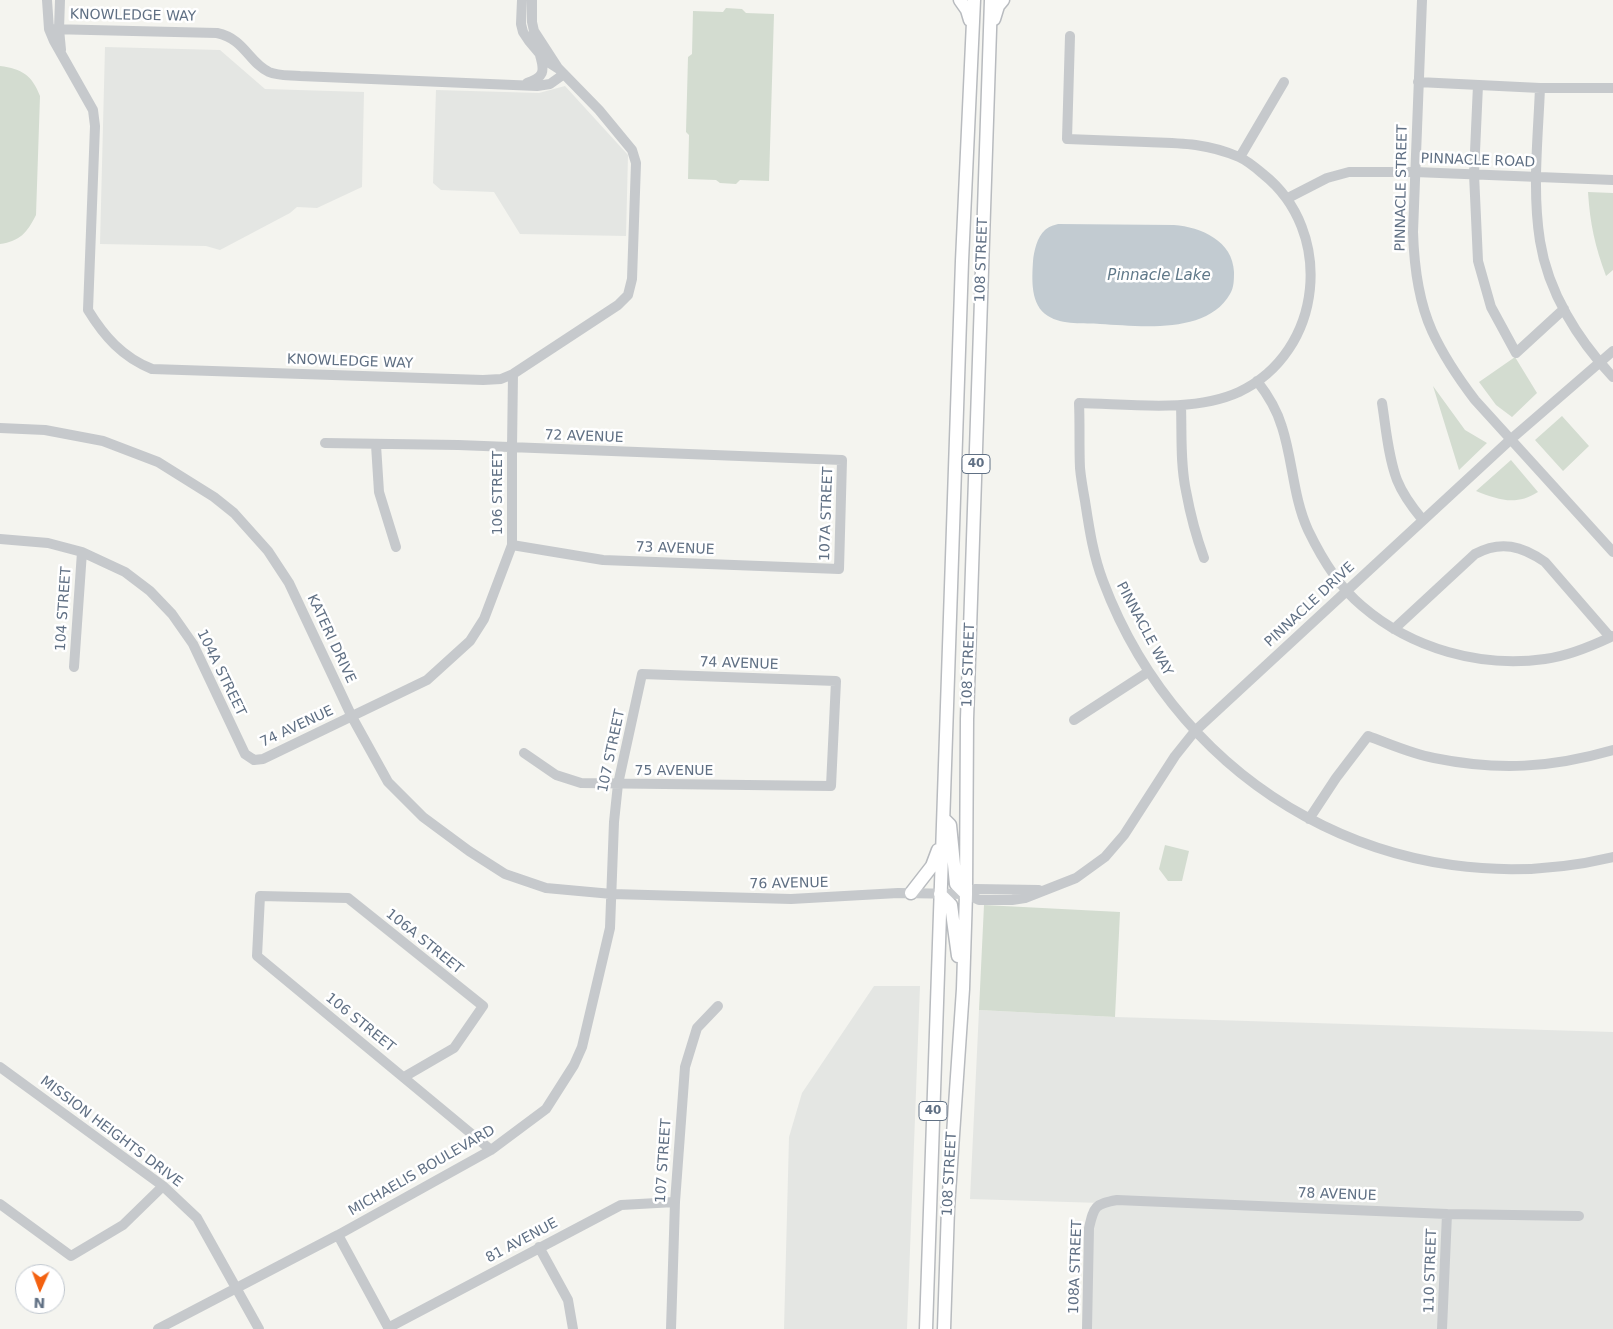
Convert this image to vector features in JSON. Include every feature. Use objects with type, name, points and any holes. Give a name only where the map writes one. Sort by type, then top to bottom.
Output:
[{"type":"main road","points":[[960,0],[967,10],[973,33]]},
{"type":"main road","name":"108 STREET","points":[[926,1329],[962,261],[974,0]]},
{"type":"main road","name":"108 STREET","points":[[944,1329],[948,1208],[961,1013],[966,894],[968,709],[991,0]]},
{"type":"main road","points":[[990,33],[998,6],[1003,0]]},
{"type":"main road","points":[[911,894],[932,866],[938,854],[943,818]]},
{"type":"main road","points":[[943,818],[950,825],[956,884],[966,894]]},
{"type":"main road","points":[[940,894],[951,905],[958,952],[961,1013]]},
{"type":"street","name":"KNOWLEDGE WAY","points":[[47,0],[61,54],[93,110],[95,126],[88,310],[98,327],[113,345],[138,364],[152,369],[483,380],[501,379],[514,374],[618,305],[628,295],[632,279],[636,163],[632,150],[599,110],[561,71],[534,32],[532,0]]},
{"type":"street","name":"KNOWLEDGE WAY","points":[[54,29],[60,0]]},
{"type":"street","name":"KNOWLEDGE WAY","points":[[522,0],[521,24],[523,32],[540,55],[561,71]]},
{"type":"street","name":"PINNACLE STREET","points":[[1422,0],[1413,232],[1414,265],[1421,298],[1432,331],[1461,382],[1475,400],[1613,552]]},
{"type":"street","name":"KNOWLEDGE WAY","points":[[54,29],[217,33],[228,35],[237,41],[268,71],[278,74],[371,80],[521,85],[550,84],[561,71]]},
{"type":"street","points":[[1070,36],[1067,139],[1202,145],[1240,157],[1273,182],[1288,198],[1309,246],[1312,268],[1309,301],[1302,324],[1291,345],[1278,363],[1257,381],[1241,391],[1216,401],[1182,406],[1182,457],[1185,490],[1204,558]]},
{"type":"street","points":[[521,85],[540,76],[543,67],[540,55]]},
{"type":"street","points":[[1240,157],[1284,82]]},
{"type":"street","points":[[1418,82],[1540,88],[1613,88]]},
{"type":"street","points":[[1478,85],[1474,174],[1478,261],[1491,308],[1516,353],[1564,309]]},
{"type":"street","points":[[1540,88],[1537,222],[1544,260],[1571,322],[1600,363],[1613,377]]},
{"type":"street","name":"PINNACLE ROAD","points":[[1288,198],[1327,178],[1349,172],[1414,172],[1613,180]]},
{"type":"street","name":"PINNACLE DRIVE","points":[[966,894],[975,889],[1045,891],[1076,878],[1096,864],[1114,848],[1133,823],[1179,750],[1195,731],[1422,519],[1613,351]]},
{"type":"street","name":"106 STREET","points":[[352,717],[427,680],[470,640],[484,619],[512,545],[514,374]]},
{"type":"street","points":[[1257,381],[1270,398],[1282,428],[1297,498],[1307,528],[1322,556],[1346,590],[1362,607],[1394,629],[1420,642],[1455,655],[1489,661],[1546,659],[1564,655],[1612,636],[1545,562],[1532,552],[1516,547],[1487,548],[1475,554],[1394,629]]},
{"type":"street","name":"PINNACLE WAY","points":[[1182,406],[1079,403],[1080,471],[1090,531],[1102,580],[1148,672],[1195,731],[1228,763],[1258,787],[1309,819],[1342,835],[1412,858],[1441,863],[1523,869],[1586,863],[1613,857]]},
{"type":"street","points":[[1382,403],[1397,480],[1410,505],[1422,519]]},
{"type":"street","name":"KATERI DRIVE","points":[[0,428],[45,430],[103,441],[158,462],[214,497],[234,513],[268,551],[289,583],[352,717],[388,782],[423,818],[505,874],[546,888],[612,894]]},
{"type":"street","name":"72 AVENUE","points":[[325,442],[842,460]]},
{"type":"street","points":[[376,445],[379,492],[396,546]]},
{"type":"street","name":"107A STREET","points":[[838,569],[842,460]]},
{"type":"street","points":[[0,539],[48,543],[82,552]]},
{"type":"street","name":"73 AVENUE","points":[[512,545],[603,560],[838,569]]},
{"type":"street","name":"104A STREET","points":[[82,552],[113,565],[136,580],[150,591],[181,625],[202,662],[245,754],[254,760]]},
{"type":"street","name":"104 STREET","points":[[74,667],[82,552]]},
{"type":"street","points":[[1074,720],[1148,672]]},
{"type":"street","name":"74 AVENUE","points":[[642,674],[836,681],[832,786]]},
{"type":"street","name":"107 STREET","points":[[612,894],[614,822],[618,784],[642,674]]},
{"type":"street","name":"74 AVENUE","points":[[254,760],[263,759],[352,717]]},
{"type":"street","points":[[1309,819],[1336,778],[1368,736],[1433,758],[1503,767],[1537,766],[1565,762],[1613,750]]},
{"type":"street","name":"75 AVENUE","points":[[524,754],[556,775],[581,783],[832,786]]},
{"type":"street","name":"76 AVENUE","points":[[612,894],[791,899],[911,894],[966,894]]},
{"type":"street","name":"MICHAELIS BOULEVARD","points":[[158,1329],[238,1289],[491,1150],[546,1108],[574,1065],[582,1048],[610,928],[612,894]]},
{"type":"street","name":"106 STREET","points":[[348,898],[260,896],[258,956],[491,1150]]},
{"type":"street","name":"106A STREET","points":[[348,898],[483,1006],[454,1048],[404,1077]]},
{"type":"street","name":"107 STREET","points":[[671,1329],[675,1202],[685,1067],[697,1028],[718,1006]]},
{"type":"street","name":"MISSION HEIGHTS DRIVE","points":[[0,1067],[163,1186],[197,1218],[259,1329]]},
{"type":"street","points":[[0,1204],[71,1256],[123,1225],[163,1186]]},
{"type":"street","name":"78 AVENUE","points":[[1096,1208],[1101,1203],[1117,1200],[1447,1214],[1579,1216]]},
{"type":"street","name":"81 AVENUE","points":[[389,1328],[539,1247],[622,1205],[675,1202]]},
{"type":"street","name":"108A STREET","points":[[1088,1329],[1089,1228],[1092,1212],[1096,1208]]},
{"type":"street","name":"110 STREET","points":[[1442,1329],[1447,1214]]},
{"type":"street","points":[[338,1235],[389,1328]]},
{"type":"street","points":[[539,1247],[568,1300],[573,1329]]},
{"type":"shaded area","points":[[726,8],[742,9],[746,13],[774,14],[769,181],[740,180],[736,184],[720,183],[716,180],[688,179],[689,135],[686,132],[688,57],[692,54],[693,11],[723,12]]},
{"type":"shaded area","points":[[105,47],[220,50],[265,89],[364,92],[362,187],[317,208],[297,207],[290,213],[220,250],[206,246],[100,244]]},
{"type":"shaded area","points":[[0,66],[25,74],[30,78],[40,96],[36,215],[22,235],[13,241],[0,244]]},
{"type":"shaded area","points":[[565,86],[628,155],[626,236],[520,234],[494,192],[441,190],[433,183],[436,90],[539,93]]},
{"type":"shaded area","points":[[1588,192],[1613,193],[1613,270],[1606,276],[1594,235]]},
{"type":"shaded area","points":[[1515,357],[1537,393],[1512,417],[1496,405],[1479,382]]},
{"type":"shaded area","points":[[1433,386],[1465,430],[1487,443],[1459,470]]},
{"type":"shaded area","points":[[1562,416],[1589,446],[1563,471],[1535,440]]},
{"type":"shaded area","points":[[1511,460],[1538,492],[1522,499],[1507,500],[1476,491]]},
{"type":"shaded area","points":[[1165,845],[1189,851],[1182,881],[1168,881],[1159,869]]},
{"type":"shaded area","points":[[984,905],[1120,912],[1115,1017],[979,1010]]},
{"type":"shaded area","points":[[874,986],[920,986],[907,1329],[784,1329],[789,1137],[802,1093]]},
{"type":"shaded area","points":[[979,1010],[1115,1017],[1613,1032],[1613,1329],[1087,1329],[1089,1228],[1101,1203],[970,1199]]},
{"type":"water","name":"Pinnacle Lake","points":[[1058,224],[1174,225],[1195,229],[1214,238],[1228,252],[1234,272],[1231,292],[1219,307],[1205,316],[1189,322],[1171,325],[1134,326],[1067,322],[1054,319],[1042,311],[1035,299],[1033,291],[1033,257],[1042,233],[1051,226]]}]
